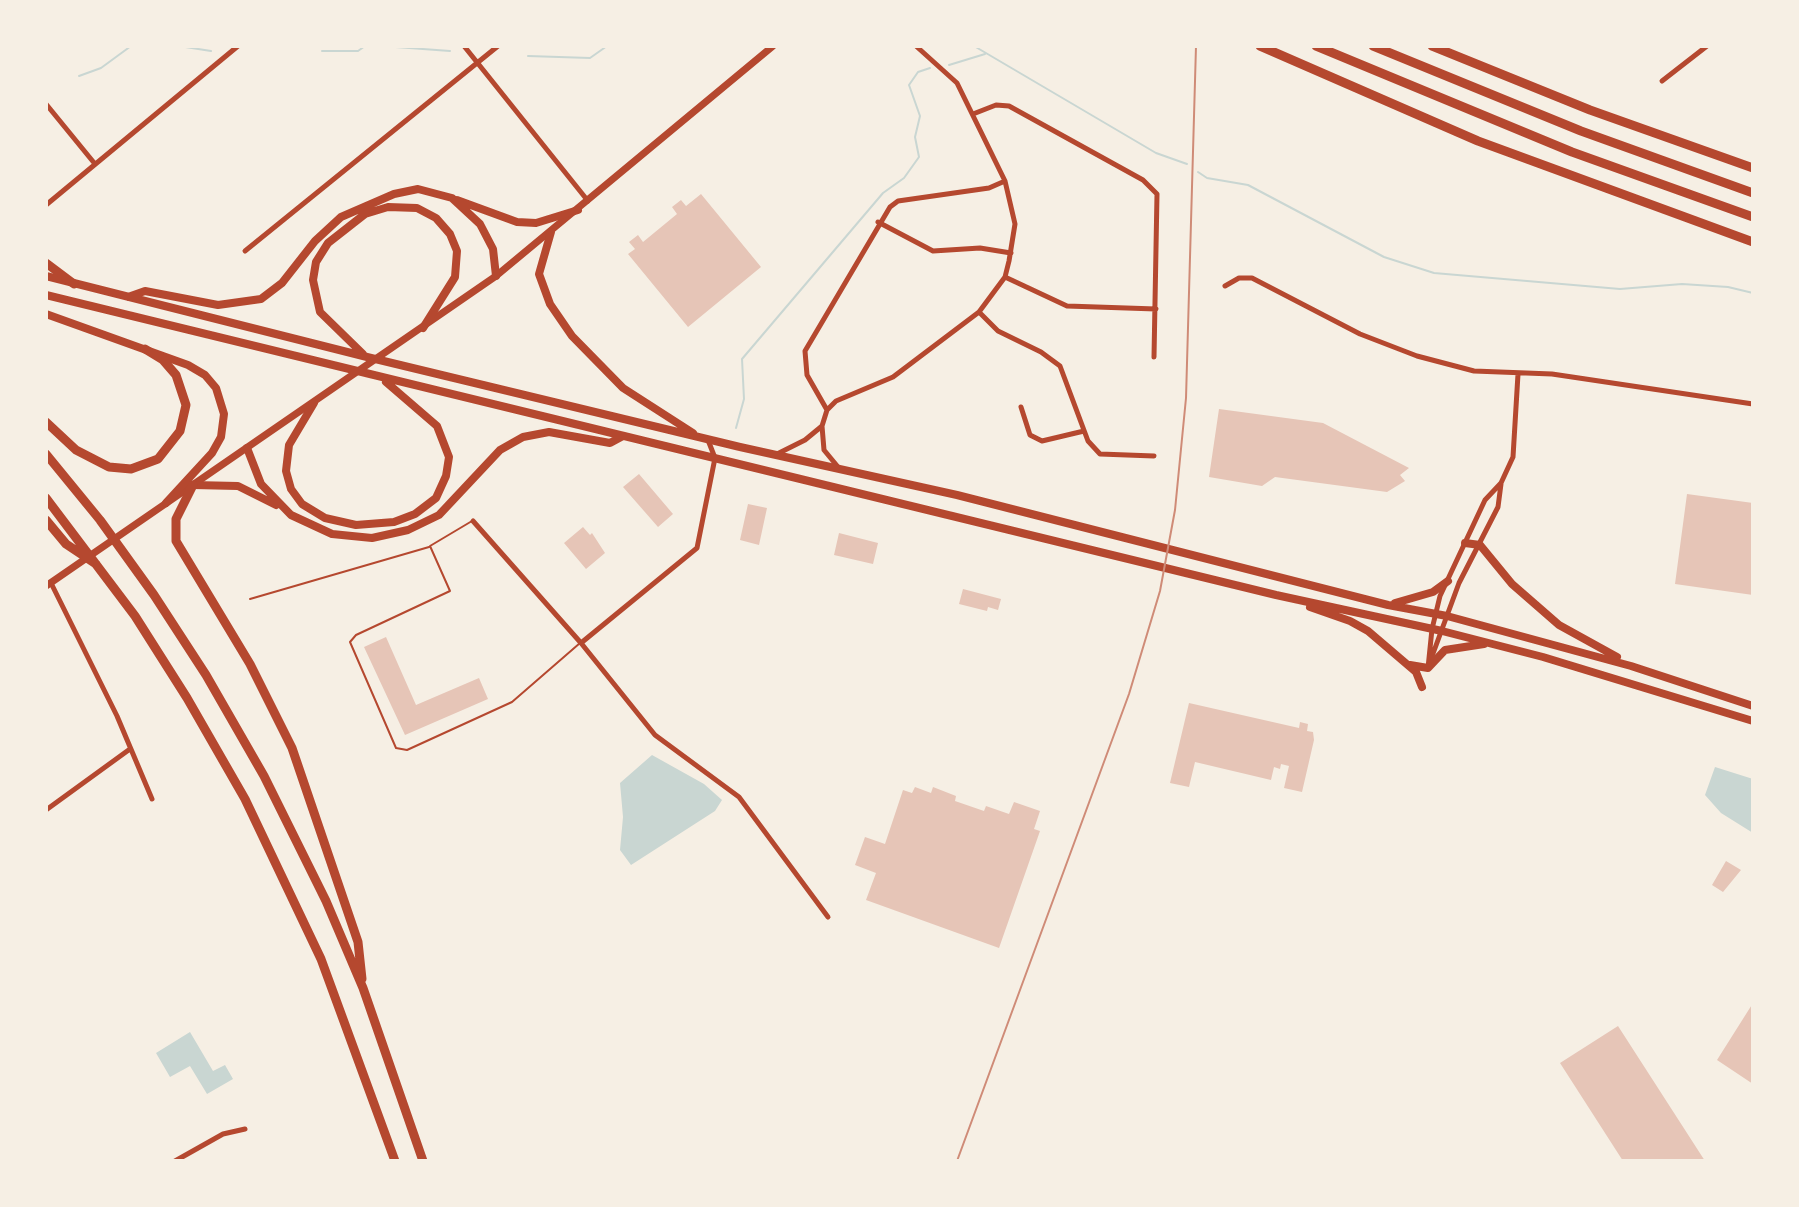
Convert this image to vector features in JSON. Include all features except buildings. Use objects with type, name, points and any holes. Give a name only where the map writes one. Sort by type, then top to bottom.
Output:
[{"type":"highway","points":[[1260,46],[1493,147],[1753,242]]},
{"type":"highway","points":[[1316,46],[1572,152],[1753,217]]},
{"type":"highway","points":[[1373,46],[1539,115],[1753,193]]},
{"type":"highway","points":[[1432,46],[1590,110],[1753,168]]},
{"type":"highway","points":[[128,297],[145,291],[209,304],[252,302],[273,291],[315,241],[350,211],[418,189],[523,223],[542,222],[578,210]]},
{"type":"highway","points":[[452,198],[485,230],[493,249],[496,276]]},
{"type":"highway","points":[[367,357],[320,312],[313,280],[318,256],[328,243],[365,214],[388,207],[417,208],[436,218],[450,234],[457,251],[455,277],[423,328]]},
{"type":"highway","points":[[551,232],[539,265],[540,282],[572,336],[623,388],[704,439]]},
{"type":"highway","points":[[46,263],[74,284]]},
{"type":"highway","points":[[46,276],[704,439],[957,495],[1388,605],[1447,616],[1631,666],[1753,706]]},
{"type":"highway","points":[[46,295],[1276,595],[1442,631],[1753,721]]},
{"type":"highway","points":[[46,314],[145,349],[205,375],[216,388],[224,414],[223,431],[212,453],[166,503]]},
{"type":"highway","points":[[46,422],[76,450],[109,467],[142,467],[165,454],[183,423],[184,397],[170,368],[145,349]]},
{"type":"highway","points":[[314,403],[292,438],[286,462],[291,489],[302,504],[325,518],[345,524],[382,524],[407,518],[428,505],[442,488],[448,466],[447,447],[430,418],[382,379]]},
{"type":"highway","points":[[363,988],[358,942],[292,748],[256,675],[176,541],[176,519],[193,485],[238,486],[332,534],[359,538],[397,534],[439,515],[500,450],[523,437],[549,432],[610,443],[623,436]]},
{"type":"highway","points":[[247,448],[257,477],[280,507]]},
{"type":"highway","points":[[46,454],[127,557],[206,675],[285,817],[363,988],[423,1161]]},
{"type":"highway","points":[[46,498],[102,568],[212,740],[279,866],[337,998],[395,1161]]},
{"type":"highway","points":[[46,520],[66,544],[102,568]]},
{"type":"highway","points":[[1465,543],[1480,545],[1512,584],[1559,625],[1631,666]]},
{"type":"highway","points":[[1388,605],[1411,600],[1448,581]]},
{"type":"highway","points":[[1276,595],[1350,621],[1382,642],[1416,672],[1422,687]]},
{"type":"highway","points":[[1405,663],[1428,668],[1445,650],[1489,643]]},
{"type":"main road","points":[[48,584],[496,276],[589,202],[773,46]]},
{"type":"street","points":[[46,205],[238,46]]},
{"type":"street","points":[[464,46],[589,202]]},
{"type":"street","points":[[245,251],[498,46]]},
{"type":"street","points":[[842,470],[824,450],[822,426],[827,410],[853,391],[893,377],[979,312],[1005,277],[1011,253],[1015,224],[1005,181],[973,114],[949,73],[916,46]]},
{"type":"street","points":[[1662,81],[1707,46]]},
{"type":"street","points":[[46,104],[95,164]]},
{"type":"street","points":[[973,114],[996,105],[1009,106],[1151,187],[1158,201],[1154,357]]},
{"type":"street","points":[[827,410],[807,375],[805,351],[878,222],[898,201],[989,188],[1005,181]]},
{"type":"street","points":[[878,222],[933,251],[980,248],[1011,253]]},
{"type":"street","points":[[1005,277],[1067,306],[1156,309]]},
{"type":"street","points":[[1225,286],[1239,278],[1252,278],[1360,334],[1417,356],[1474,371],[1552,374],[1753,404]]},
{"type":"street","points":[[979,312],[998,331],[1041,352],[1060,366],[1084,431],[1100,454],[1154,456]]},
{"type":"street","points":[[1428,668],[1459,583],[1498,507],[1501,483],[1513,457],[1518,374]]},
{"type":"street","points":[[1021,407],[1030,435],[1042,441],[1084,431]]},
{"type":"street","points":[[775,455],[805,440],[822,426]]},
{"type":"street","points":[[581,643],[697,548],[715,458],[704,439]]},
{"type":"street","points":[[1428,668],[1435,613],[1485,500],[1501,483]]},
{"type":"street","points":[[473,521],[581,643],[655,735],[739,797],[828,917]]},
{"type":"street","points":[[48,584],[152,799]]},
{"type":"street","points":[[46,808],[130,749]]},
{"type":"street","points":[[175,1161],[223,1134],[245,1129]]},
{"type":"lane","points":[[250,599],[430,546],[473,521]]},
{"type":"lane","points":[[430,546],[450,591],[356,635],[350,642],[398,750],[407,750],[512,702],[581,643]]},
{"type":"shaded area","points":[[652,755],[704,784],[722,800],[715,811],[631,865],[620,850],[623,817],[620,783]]},
{"type":"shaded area","points":[[1715,767],[1753,779],[1753,833],[1721,813],[1705,795]]},
{"type":"shaded area","points":[[190,1032],[213,1071],[225,1065],[233,1079],[207,1094],[190,1066],[170,1077],[156,1053]]},
{"type":"waterway","points":[[79,76],[101,68],[131,46]]},
{"type":"waterway","points":[[179,46],[211,51]]},
{"type":"waterway","points":[[322,51],[358,51],[365,46]]},
{"type":"waterway","points":[[382,46],[450,51]]},
{"type":"waterway","points":[[528,56],[590,58],[607,46]]},
{"type":"waterway","points":[[974,46],[1156,153],[1187,164]]},
{"type":"waterway","points":[[949,65],[985,54]]},
{"type":"waterway","points":[[736,428],[744,399],[742,359],[883,193],[904,178],[919,157],[915,137],[920,116],[909,85],[918,72],[930,68]]},
{"type":"waterway","points":[[1198,172],[1207,178],[1248,185],[1384,257],[1434,273],[1620,289],[1682,284],[1728,287],[1753,293]]},
{"type":"railway","points":[[957,1161],[1129,694],[1160,591],[1175,510],[1186,398],[1196,46]]}]
